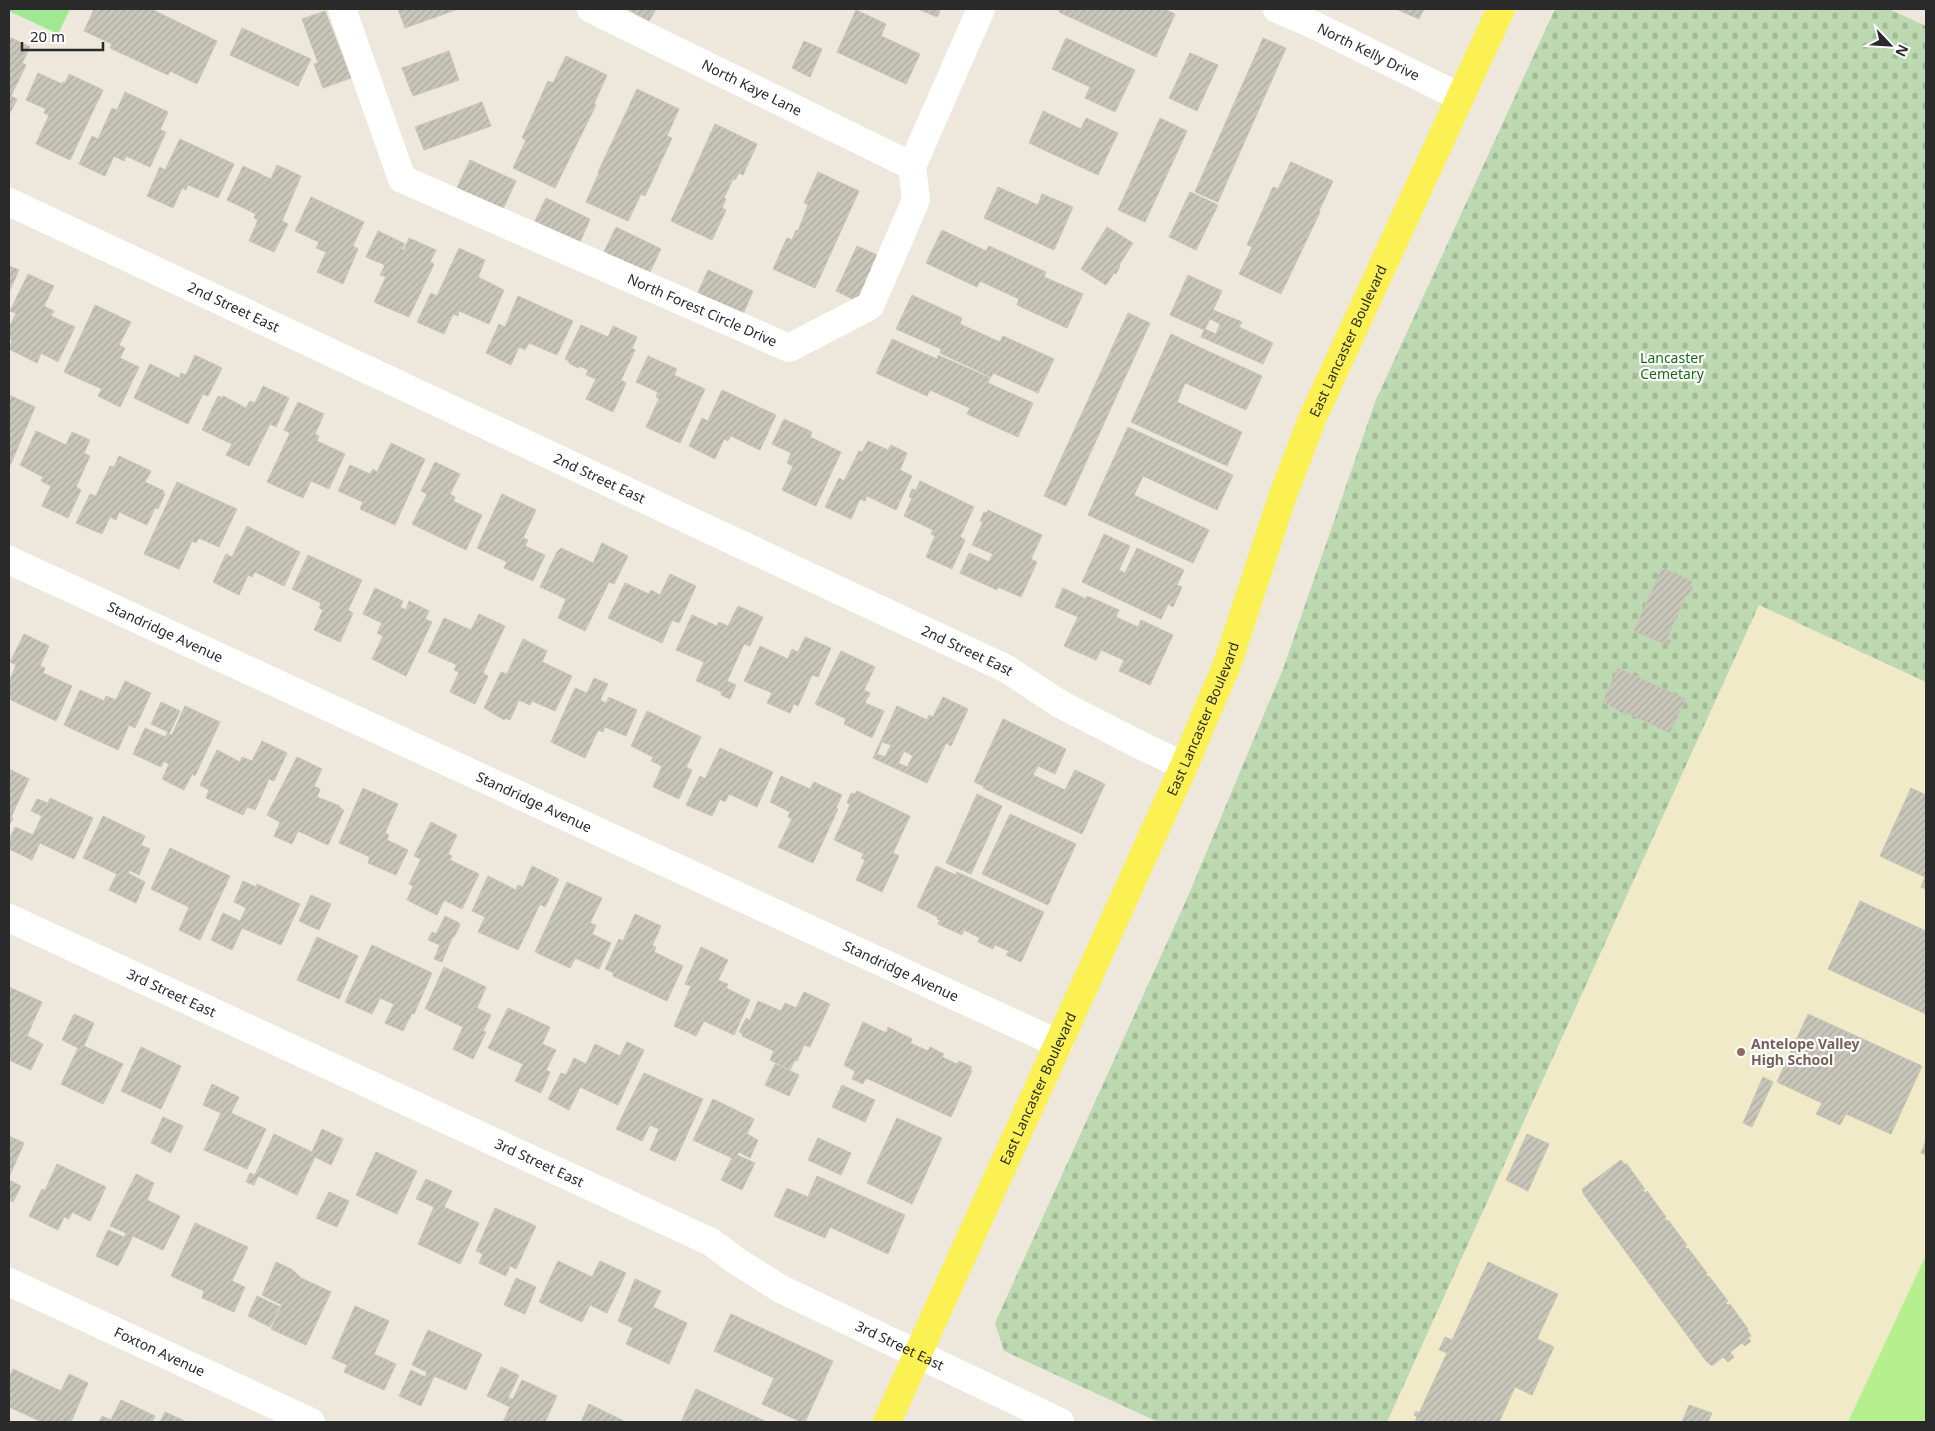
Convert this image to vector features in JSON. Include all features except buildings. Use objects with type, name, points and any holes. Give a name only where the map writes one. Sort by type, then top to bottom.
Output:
[{"type":"main road","name":"East Lancaster Boulevard","points":[[887,1422],[1184,766],[1228,662],[1283,495],[1313,417],[1501,9]]},
{"type":"street","name":"North Forest Circle Drive","points":[[342,9],[402,179],[789,348],[870,306],[916,200],[912,166]]},
{"type":"street","name":"North Kaye Lane","points":[[591,9],[912,166]]},
{"type":"street","points":[[912,166],[981,9]]},
{"type":"street","name":"North Kelly Drive","points":[[1277,9],[1314,25],[1460,97]]},
{"type":"street","name":"2nd Street East","points":[[9,202],[1007,669],[1060,704],[1184,766]]},
{"type":"street","name":"Standridge Avenue","points":[[9,560],[1059,1044]]},
{"type":"street","name":"3rd Street East","points":[[9,918],[711,1242],[735,1260],[781,1289],[1060,1422]]},
{"type":"street","name":"Foxton Avenue","points":[[9,1282],[311,1422]]},
{"type":"shaded area","name":"Antelope Valley High School","points":[[1759,605],[1926,682],[1926,1422],[1387,1422]]},
{"type":"green space","points":[[9,9],[70,9],[58,34],[9,11]]},
{"type":"green space","name":"Lancaster Cemetary","points":[[1555,9],[1889,9],[1926,26],[1926,682],[1759,605],[1387,1422],[1158,1422],[1004,1351],[995,1323],[1189,894],[1283,669],[1375,402]]},
{"type":"green space","points":[[1926,1255],[1926,1422],[1848,1422]]},
{"type":"place","name":"Antelope Valley High School","points":[[1741,1052]]}]
